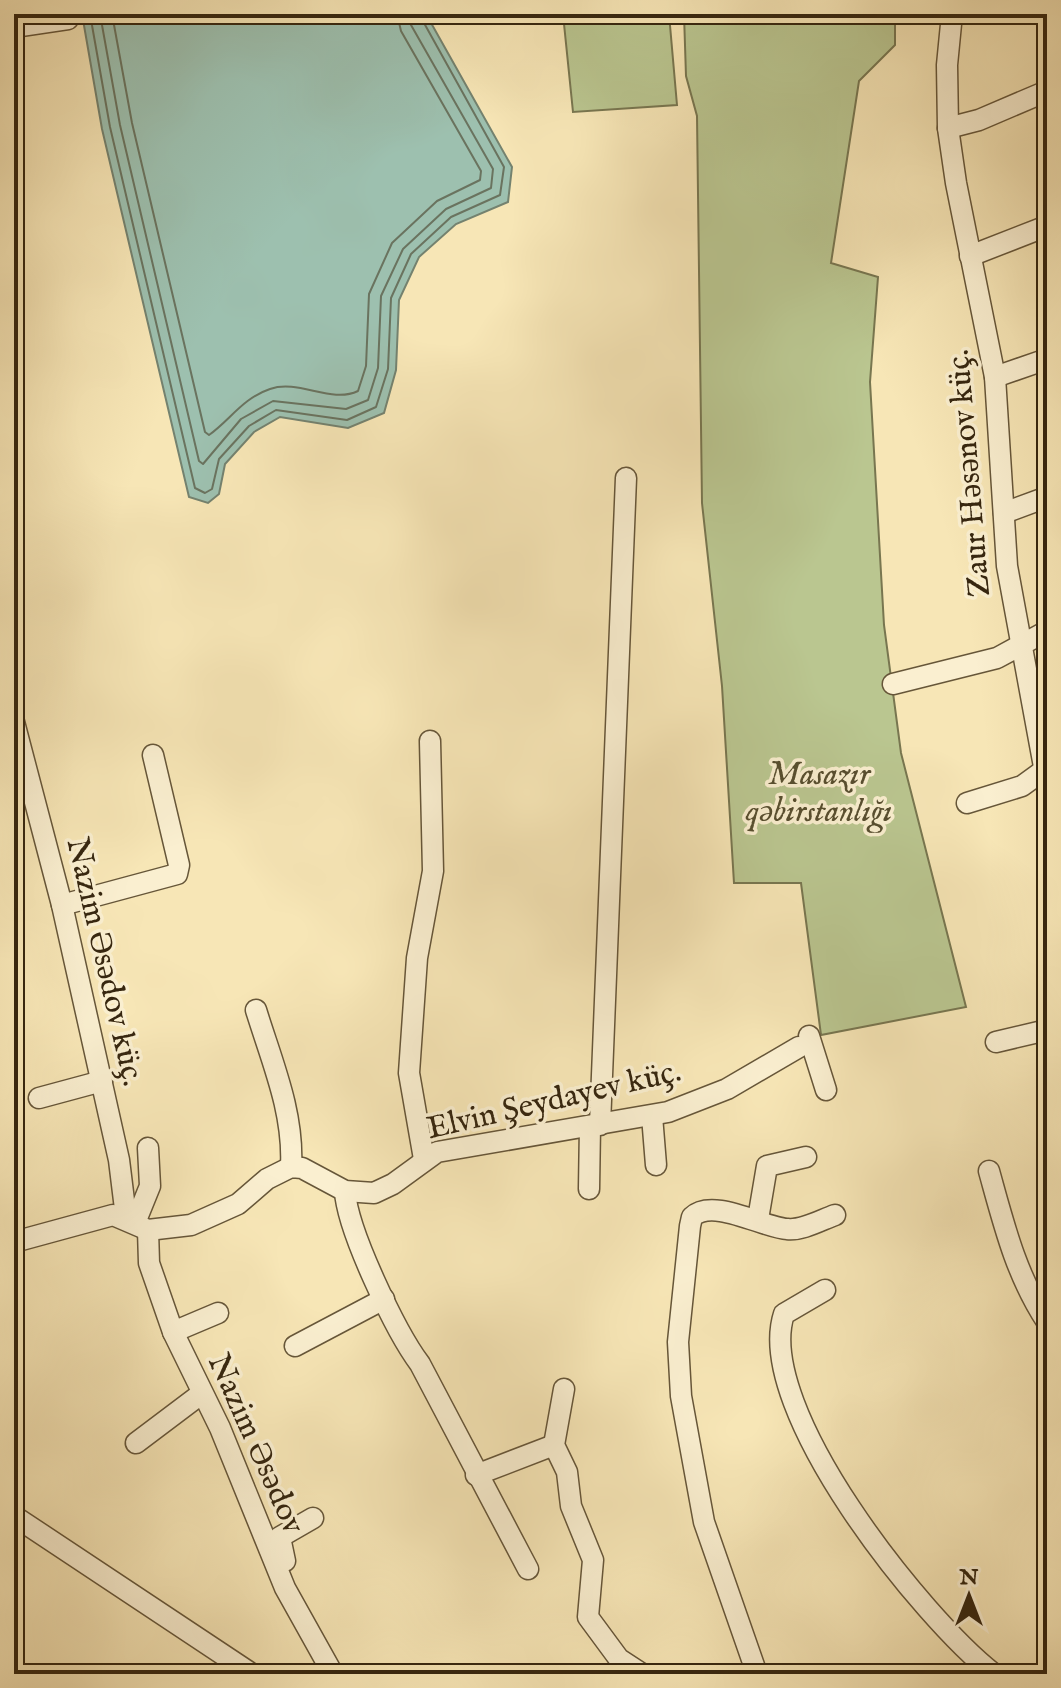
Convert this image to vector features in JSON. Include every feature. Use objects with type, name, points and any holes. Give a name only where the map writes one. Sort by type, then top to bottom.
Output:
[{"type":"street","name":"Zaur Həsənov küç.","points":[[952,14],[947,65],[948,128],[995,377],[1004,513],[1020,646],[1046,774]]},
{"type":"street","points":[[14,27],[68,19]]},
{"type":"street","points":[[948,128],[979,120],[1047,91]]},
{"type":"street","points":[[970,256],[1047,226]]},
{"type":"street","points":[[995,377],[1047,359]]},
{"type":"street","points":[[589,1189],[595,1126],[626,478]]},
{"type":"street","points":[[1004,513],[1047,497]]},
{"type":"street","points":[[893,684],[997,658],[1047,631]]},
{"type":"street","name":"Nazim Əsədov küç.","points":[[14,722],[62,905],[136,1223]]},
{"type":"street","points":[[424,1159],[409,1073],[417,958],[433,871],[430,741]]},
{"type":"street","points":[[62,905],[177,874],[179,865],[153,755]]},
{"type":"street","points":[[967,803],[1022,786],[1046,774]]},
{"type":"street","points":[[14,804],[35,800]]},
{"type":"street","points":[[256,1010],[285,1100],[292,1145],[291,1167]]},
{"type":"street","points":[[996,1042],[1047,1030]]},
{"type":"street","name":"Elvin Şeydayev küç.","points":[[345,1191],[374,1193],[385,1189],[424,1159],[451,1148],[652,1116],[727,1089],[804,1042],[826,1090]]},
{"type":"street","points":[[39,1098],[102,1081]]},
{"type":"street","points":[[652,1116],[656,1165]]},
{"type":"street","points":[[136,1223],[150,1186],[148,1148]]},
{"type":"street","points":[[758,1219],[767,1166],[806,1157]]},
{"type":"street","points":[[14,1242],[101,1216],[170,1229],[213,1217],[238,1204],[267,1179],[291,1167],[302,1168],[345,1191],[348,1213],[399,1335],[425,1373],[528,1569]]},
{"type":"street","points":[[989,1171],[1013,1258],[1024,1286],[1047,1322]]},
{"type":"street","points":[[757,1674],[699,1500],[681,1396],[678,1342],[692,1217],[704,1211],[758,1219],[792,1230],[835,1215]]},
{"type":"street","name":"Nazim Əsədov","points":[[136,1223],[173,1332],[256,1510],[285,1588],[333,1674]]},
{"type":"street","points":[[825,1290],[784,1314],[781,1325],[787,1388],[802,1425],[819,1457],[881,1551],[942,1624],[994,1674]]},
{"type":"street","points":[[295,1346],[384,1299]]},
{"type":"street","points":[[173,1332],[218,1313]]},
{"type":"street","points":[[564,1389],[554,1445],[567,1472],[571,1506],[593,1560],[588,1617],[619,1659],[642,1674]]},
{"type":"street","points":[[136,1443],[201,1394]]},
{"type":"street","points":[[476,1475],[554,1445]]},
{"type":"street","points":[[14,1516],[252,1674]]},
{"type":"street","points":[[285,1588],[288,1569],[280,1537],[313,1518]]},
{"type":"green space","points":[[563,14],[669,14],[677,105],[573,112]]},
{"type":"green space","name":"Masazır qəbirstanlığı","points":[[684,14],[895,14],[895,45],[859,81],[831,263],[878,277],[870,382],[884,625],[901,753],[966,1007],[821,1035],[801,883],[734,883],[722,686],[702,503],[697,116],[686,76]]},
{"type":"water","points":[[82,14],[426,14],[512,167],[508,202],[456,224],[419,257],[399,300],[396,370],[384,413],[348,428],[280,417],[254,432],[225,464],[219,494],[208,503],[189,497],[102,129]]}]
